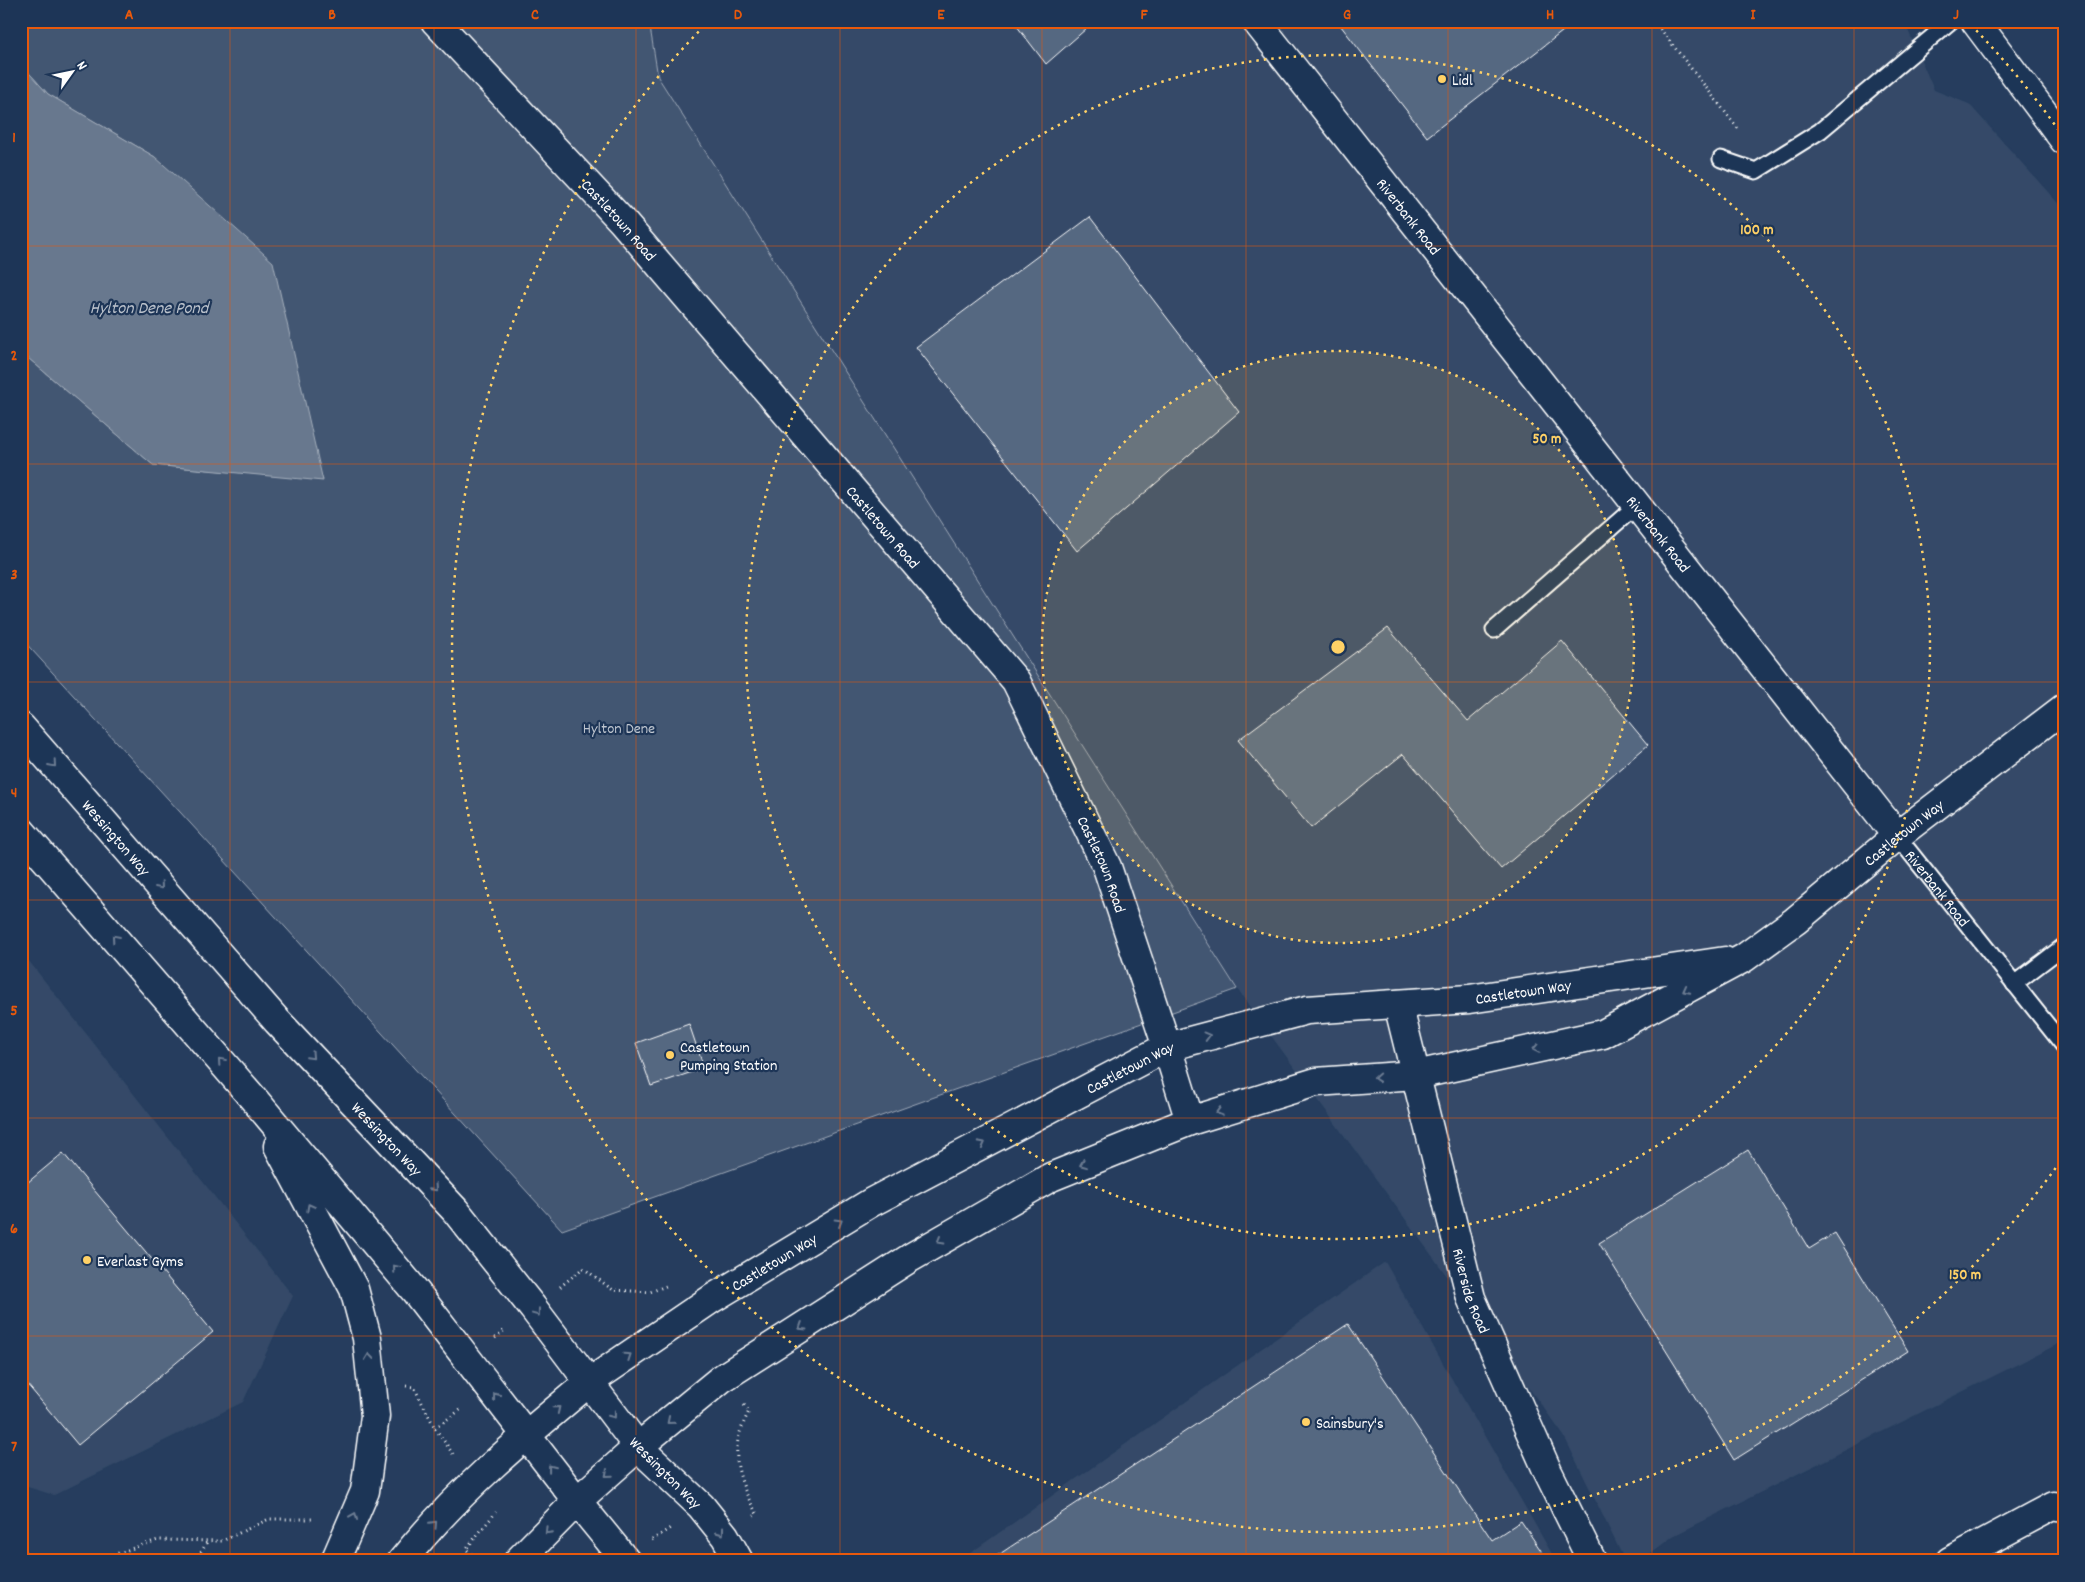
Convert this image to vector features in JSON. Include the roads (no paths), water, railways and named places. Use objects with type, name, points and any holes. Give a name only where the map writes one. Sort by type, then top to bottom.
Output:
[{"type":"main road","name":"Castletown Road","points":[[435,21],[622,221],[1016,681],[1108,868],[1190,1121]]},
{"type":"main road","name":"Riverbank Road","points":[[1256,21],[1897,836]]},
{"type":"main road","points":[[1976,21],[2064,140]]},
{"type":"main road","name":"Castletown Way","points":[[518,1561],[577,1501],[721,1378],[910,1258],[1051,1177],[1190,1121],[1316,1082],[1416,1075],[1603,1034],[1744,958],[1795,921],[1897,836],[2064,708]]},
{"type":"main road","name":"Wessington Way","points":[[21,727],[277,1021],[454,1210],[533,1308],[638,1447],[701,1506],[725,1536],[739,1561]]},
{"type":"main road","points":[[21,831],[253,1098],[415,1291],[577,1501],[626,1561]]},
{"type":"main road","name":"Castletown Way","points":[[402,1561],[473,1482],[526,1435],[588,1383],[713,1298],[872,1202],[1167,1047],[1307,1010],[1469,999],[1744,958]]},
{"type":"main road","name":"Riverside Road","points":[[1398,1004],[1471,1298],[1548,1472],[1592,1561]]},
{"type":"main road","points":[[253,1098],[354,1289],[367,1338],[375,1416],[365,1491],[335,1561]]},
{"type":"main road","points":[[1950,1561],[2053,1506],[2064,1508]]},
{"type":"lane","points":[[1721,159],[1756,171],[1820,131],[1951,21]]},
{"type":"lane","points":[[1494,630],[1637,505]]},
{"type":"lane","name":"Riverbank Road","points":[[1897,836],[2064,1046]]},
{"type":"lane","points":[[2014,984],[2064,946]]},
{"type":"water","name":"Hylton Dene Pond","points":[[21,64],[48,94],[155,157],[273,262],[323,481],[153,465],[21,352]]},
{"type":"place","name":"Lidl","points":[[1442,79]]},
{"type":"place","name":"Castletown Pumping Station","points":[[670,1055]]},
{"type":"place","name":"Everlast Gyms","points":[[87,1260]]},
{"type":"place","name":"Sainsbury's","points":[[1306,1422]]},
{"type":"park label","name":"Hylton Dene","points":[[619,727]]}]
